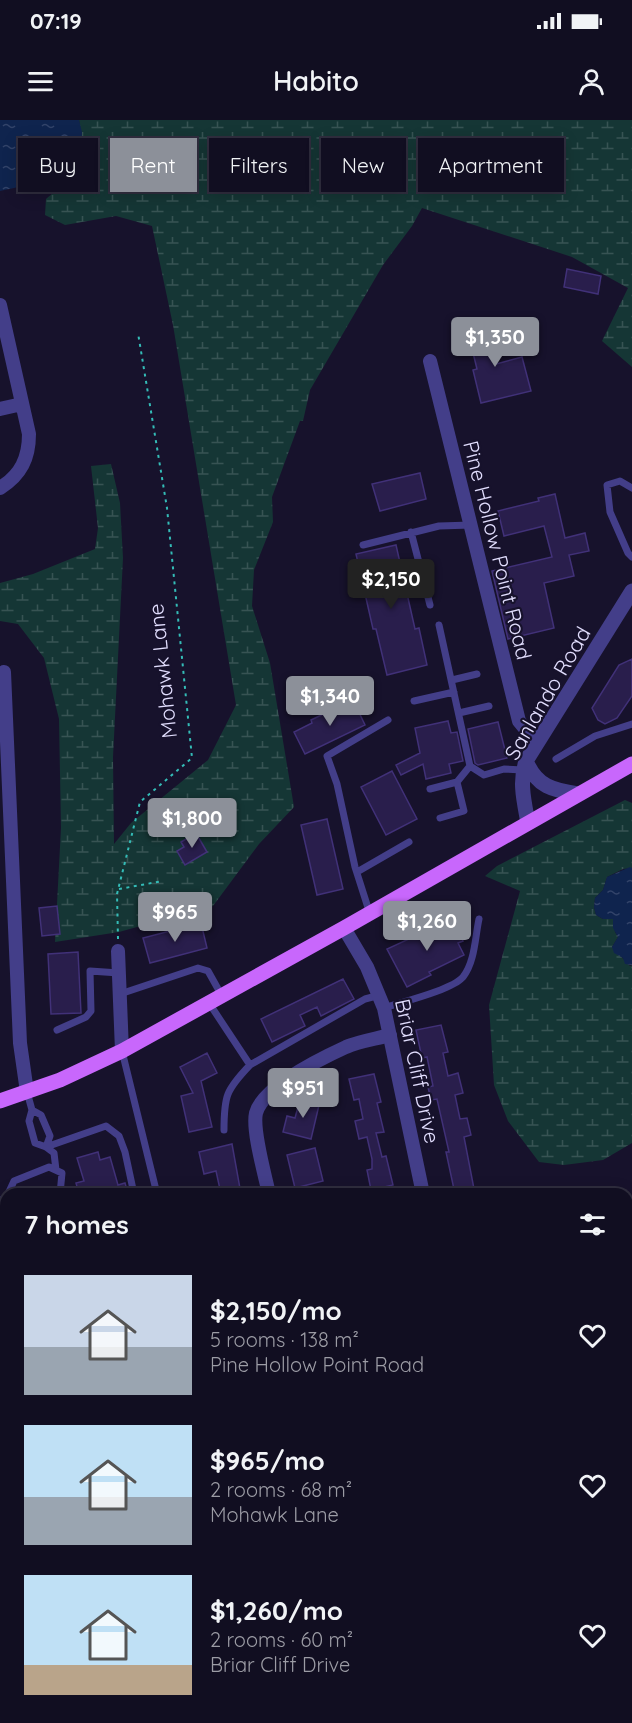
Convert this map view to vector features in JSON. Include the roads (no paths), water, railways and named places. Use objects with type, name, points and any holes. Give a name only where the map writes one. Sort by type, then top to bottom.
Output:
[{"type":"main road","points":[[0,1101],[60,1080],[122,1051],[370,914],[632,764]]},
{"type":"street","points":[[0,306],[29,434],[29,448],[19,473],[0,488]]},
{"type":"street","name":"Pine Hollow Point Road","points":[[430,361],[519,720],[537,743]]},
{"type":"street","points":[[0,409],[22,404]]},
{"type":"street","name":"Sanlando Road","points":[[528,823],[522,785],[525,766],[632,591]]},
{"type":"street","points":[[4,672],[20,1043],[27,1092]]},
{"type":"street","points":[[525,766],[542,784],[556,790],[578,794]]},
{"type":"street","name":"Briar Cliff Drive","points":[[344,928],[367,967],[382,1001],[422,1188]]},
{"type":"street","points":[[118,951],[122,1051]]},
{"type":"street","points":[[268,1188],[255,1127],[255,1115],[260,1103],[279,1083],[348,1046],[390,1035]]},
{"type":"lane","points":[[631,553],[610,512],[607,485],[620,481],[632,488]]},
{"type":"lane","points":[[363,545],[439,526],[471,525]]},
{"type":"lane","points":[[411,532],[430,605]]},
{"type":"lane","points":[[440,625],[470,766],[484,774],[525,766]]},
{"type":"lane","points":[[452,680],[477,674]]},
{"type":"lane","points":[[414,701],[454,692]]},
{"type":"lane","points":[[459,713],[489,706]]},
{"type":"lane","points":[[370,914],[357,872],[337,784],[327,756],[388,720]]},
{"type":"lane","points":[[556,759],[595,736],[632,724]]},
{"type":"lane","points":[[430,789],[457,782],[470,766]]},
{"type":"lane","points":[[440,818],[464,812],[457,782]]},
{"type":"lane","points":[[357,872],[409,842]]},
{"type":"lane","points":[[224,1130],[224,1103],[231,1084],[250,1065],[365,999],[382,1001],[434,992],[462,978],[471,962],[479,919]]},
{"type":"lane","points":[[120,994],[198,968],[208,971],[215,1000],[250,1065]]},
{"type":"lane","points":[[57,1030],[86,1017],[91,1011],[90,971],[119,973]]},
{"type":"lane","points":[[122,1051],[156,1188]]},
{"type":"lane","points":[[27,1092],[32,1110],[28,1121],[35,1143],[54,1153],[56,1170]]},
{"type":"lane","points":[[32,1110],[42,1115],[50,1136],[46,1147]]},
{"type":"lane","points":[[46,1147],[106,1126],[119,1136],[133,1188]]},
{"type":"lane","points":[[11,1188],[14,1181],[49,1167],[62,1173],[61,1188]]},
{"type":"water","points":[[0,120],[79,120],[82,138],[18,138],[18,187],[0,191]]},
{"type":"water","points":[[632,868],[632,965],[625,964],[623,958],[614,953],[612,947],[618,937],[613,928],[613,919],[603,919],[596,915],[594,907],[595,898],[603,890],[607,877]]}]
